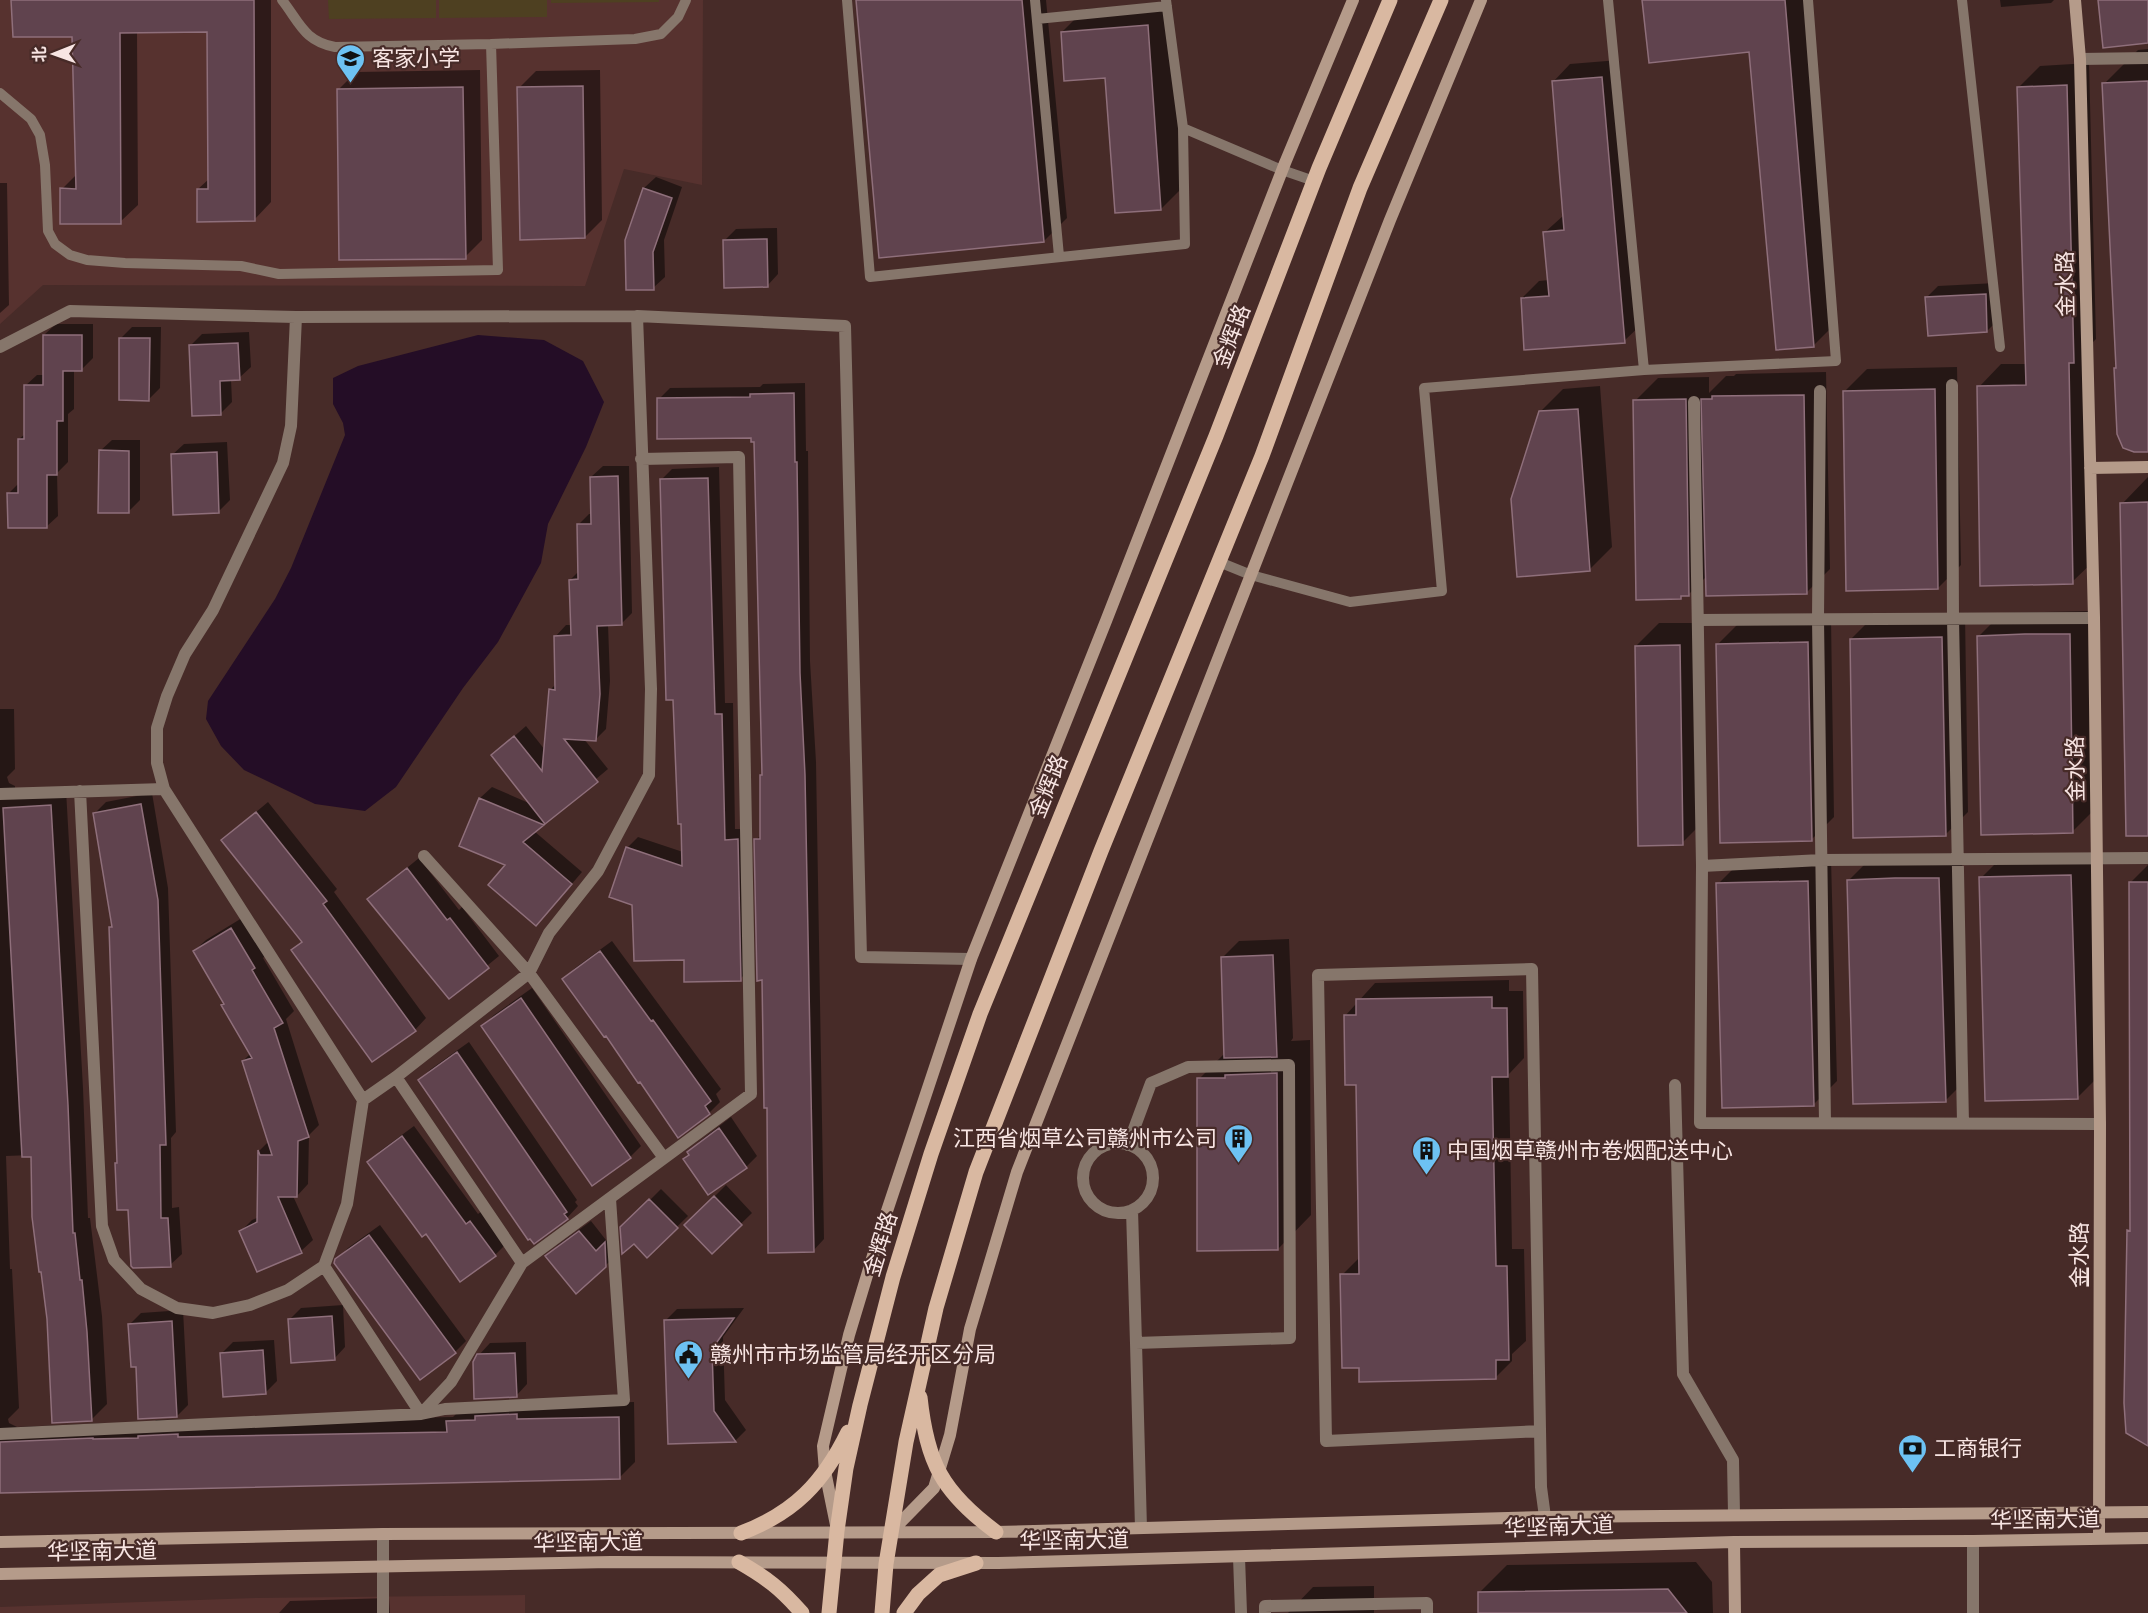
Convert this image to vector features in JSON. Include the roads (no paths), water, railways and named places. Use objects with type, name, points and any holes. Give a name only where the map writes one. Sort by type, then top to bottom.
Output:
[{"type":"main road","name":"金辉路","points":[[829,1613],[846,1467],[893,1277],[931,1154],[980,1014],[1216,436],[1314,181],[1390,0]]},
{"type":"main road","points":[[882,1613],[886,1564],[906,1442],[936,1308],[976,1172],[1101,851],[1262,456],[1360,188],[1441,0]]},
{"type":"main road","points":[[919,1385],[924,1425],[939,1473],[955,1497],[971,1514],[996,1532]]},
{"type":"main road","points":[[741,1533],[781,1515],[805,1494],[839,1450],[860,1405]]},
{"type":"main road","points":[[739,1562],[783,1591],[802,1613]]},
{"type":"main road","points":[[904,1613],[918,1594],[939,1575],[975,1563]]},
{"type":"street","points":[[837,1531],[825,1471],[823,1446],[849,1335],[880,1229],[971,959],[1282,170],[1353,0]]},
{"type":"street","points":[[891,1532],[934,1488],[950,1435],[970,1329],[1017,1172],[1389,220],[1481,0]]},
{"type":"street","name":"金水路","points":[[2075,0],[2080,59],[2094,618],[2100,1124],[2099,1539]]},
{"type":"street","points":[[2080,59],[2148,58]]},
{"type":"street","points":[[0,347],[70,310],[296,317],[637,316],[845,326],[861,957],[971,959]]},
{"type":"street","points":[[363,1100],[529,973],[549,933],[598,871],[649,775],[651,689],[637,316]]},
{"type":"street","points":[[80,791],[102,1226],[114,1260],[141,1289],[177,1308],[213,1313],[250,1305],[288,1290],[324,1266],[347,1204],[363,1100],[164,789],[157,763],[157,728],[167,696],[185,654],[213,610],[283,463],[291,426],[296,317]]},
{"type":"street","points":[[1952,385],[1953,620],[1963,1123]]},
{"type":"street","points":[[1820,391],[1818,619],[1826,1123]]},
{"type":"street","points":[[1694,402],[1702,866],[1700,1123],[2100,1124]]},
{"type":"street","points":[[421,1414],[451,1382],[522,1263],[751,1094],[739,457],[641,459]]},
{"type":"street","points":[[2090,468],[2148,467]]},
{"type":"street","points":[[1698,620],[2094,618]]},
{"type":"street","points":[[0,794],[164,789]]},
{"type":"street","points":[[424,856],[529,973],[664,1158]]},
{"type":"street","points":[[1702,866],[1821,860],[2148,858]]},
{"type":"street","points":[[1540,1431],[1326,1441],[1318,975],[1532,969],[1541,1487],[1545,1517]]},
{"type":"street","points":[[1128,1145],[1151,1083],[1188,1067],[1289,1065],[1290,1338],[1136,1343]]},
{"type":"street","points":[[396,1077],[522,1263]]},
{"type":"street","points":[[1675,1084],[1683,1374],[1733,1460],[1734,1514]]},
{"type":"street","points":[[1128,1145],[1142,1153],[1148,1162],[1152,1173],[1152,1184],[1149,1195],[1142,1204],[1121,1213],[1110,1212],[1091,1201],[1085,1191],[1083,1180],[1085,1168],[1095,1152],[1103,1146],[1128,1145]]},
{"type":"street","points":[[0,1434],[421,1414],[445,1409],[624,1400],[610,1199]]},
{"type":"street","points":[[1132,1210],[1141,1528]]},
{"type":"street","points":[[324,1266],[421,1414]]},
{"type":"street","name":"华坚南大道","points":[[0,1542],[383,1534],[996,1532],[1545,1517],[2148,1512]]},
{"type":"street","points":[[383,1534],[383,1613]]},
{"type":"street","name":"华坚南大道","points":[[0,1574],[611,1562],[975,1563],[1734,1542],[2148,1538]]},
{"type":"street","points":[[1973,1541],[1973,1613]]},
{"type":"street","points":[[1734,1542],[1735,1613]]},
{"type":"street","points":[[1239,1557],[1241,1613]]},
{"type":"street","points":[[1265,1613],[1265,1606],[1427,1603],[1427,1613]]},
{"type":"lane","points":[[282,0],[306,34],[318,44],[335,47],[635,39],[661,34],[678,17],[686,0]]},
{"type":"lane","points":[[847,0],[870,278],[1185,244],[1183,128],[1166,3],[1037,19]]},
{"type":"lane","points":[[1035,0],[1059,256]]},
{"type":"lane","points":[[1608,0],[1644,370]]},
{"type":"lane","points":[[1219,562],[1251,574],[1350,602],[1442,591],[1424,388],[1644,370],[1836,361],[1808,0]]},
{"type":"lane","points":[[1962,0],[2000,347]]},
{"type":"lane","points":[[0,93],[32,119],[40,135],[45,165],[48,231],[56,244],[70,255],[87,260],[125,263],[241,266],[279,274],[498,270],[491,44]]},
{"type":"lane","points":[[1183,128],[1282,170],[1314,181]]},
{"type":"place","name":"客家小学","points":[[351,84]]},
{"type":"place","name":"江西省烟草公司赣州市公司","points":[[1238,1164]]},
{"type":"place","name":"中国烟草赣州市卷烟配送中心","points":[[1426,1176]]},
{"type":"place","name":"赣州市市场监管局经开区分局","points":[[689,1380]]},
{"type":"place","name":"工商银行","points":[[1913,1474]]}]
